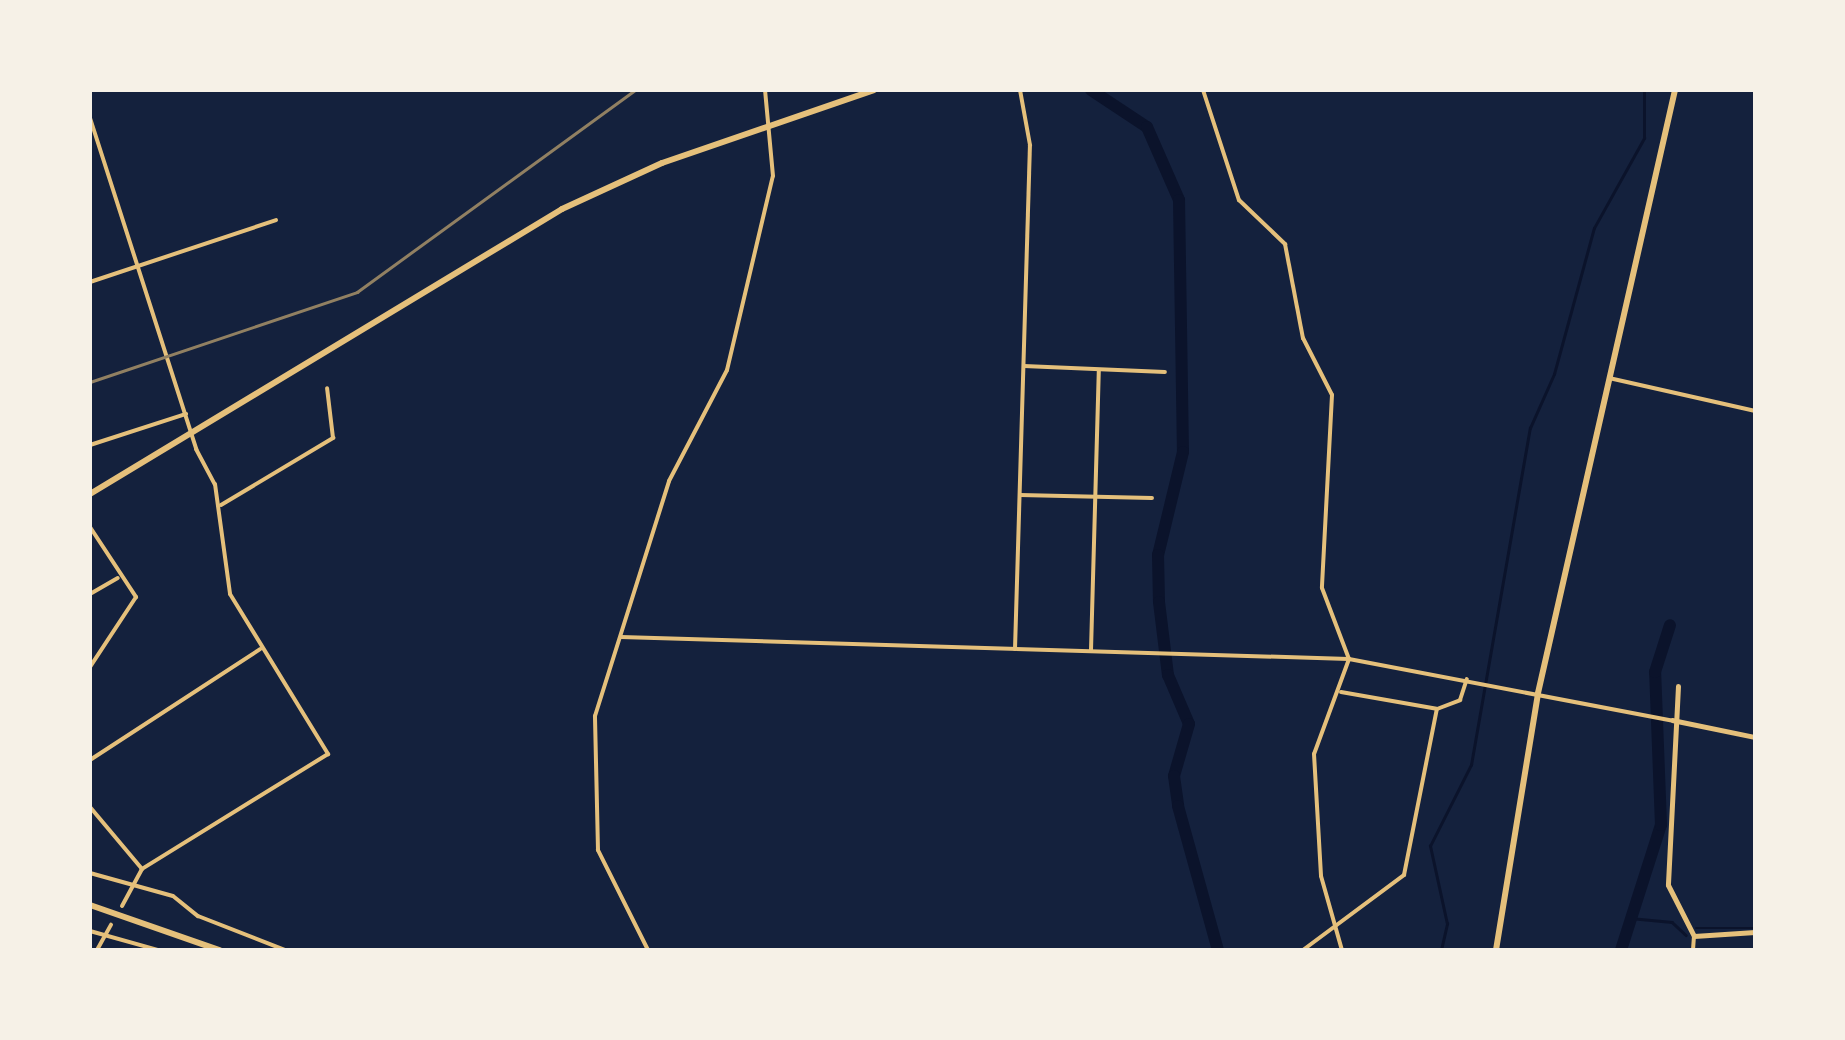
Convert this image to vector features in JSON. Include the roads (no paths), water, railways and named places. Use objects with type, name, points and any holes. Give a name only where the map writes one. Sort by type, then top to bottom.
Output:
[{"type":"main road","points":[[90,494],[562,209],[770,126],[874,90]]},
{"type":"main road","points":[[1496,950],[1538,693],[1675,90]]},
{"type":"main road","points":[[92,906],[219,950]]},
{"type":"street","points":[[648,950],[594,824],[595,716],[669,481],[728,370],[773,176],[765,90]]},
{"type":"street","points":[[1015,649],[1030,145],[1020,90]]},
{"type":"street","points":[[1203,90],[1239,200],[1285,244],[1303,338],[1332,395],[1322,588],[1349,659],[1341,692],[1320,721],[1314,754],[1321,876],[1338,924],[1342,950]]},
{"type":"street","points":[[90,118],[141,267],[191,433],[221,505],[230,594],[260,650],[328,754],[142,870],[122,906]]},
{"type":"street","points":[[90,282],[276,220]]},
{"type":"street","points":[[1024,366],[1165,372]]},
{"type":"street","points":[[1090,651],[1099,370]]},
{"type":"street","points":[[1609,378],[1755,411]]},
{"type":"street","points":[[221,505],[333,438],[327,388]]},
{"type":"street","points":[[90,445],[186,414]]},
{"type":"street","points":[[1020,495],[1152,498]]},
{"type":"street","points":[[90,527],[118,578],[136,597],[133,608],[90,667]]},
{"type":"street","points":[[90,594],[118,578]]},
{"type":"street","points":[[621,637],[1349,659],[1755,737]]},
{"type":"street","points":[[90,760],[260,650]]},
{"type":"street","points":[[1341,692],[1437,709],[1460,700],[1467,679]]},
{"type":"street","points":[[1678,686],[1672,720],[1666,876],[1694,936],[1693,950]]},
{"type":"street","points":[[1303,950],[1404,876],[1437,709]]},
{"type":"street","points":[[90,807],[142,870]]},
{"type":"street","points":[[90,874],[134,885],[285,950]]},
{"type":"street","points":[[97,950],[111,925]]},
{"type":"street","points":[[90,931],[158,950]]},
{"type":"street","points":[[1694,936],[1755,932]]},
{"type":"waterway","points":[[1091,90],[1147,127],[1179,200],[1183,452],[1158,555],[1159,602],[1168,675],[1189,724],[1174,776],[1178,806],[1218,950]]},
{"type":"waterway","points":[[1441,950],[1447,924],[1430,846],[1471,765],[1530,428],[1554,374],[1594,228],[1644,138],[1644,90]]},
{"type":"waterway","points":[[1621,950],[1661,825],[1655,672],[1670,625]]},
{"type":"waterway","points":[[1630,918],[1672,922],[1686,935]]},
{"type":"waterway","points":[[1696,928],[1755,928]]},
{"type":"railway","points":[[90,382],[357,292],[635,90]]}]
